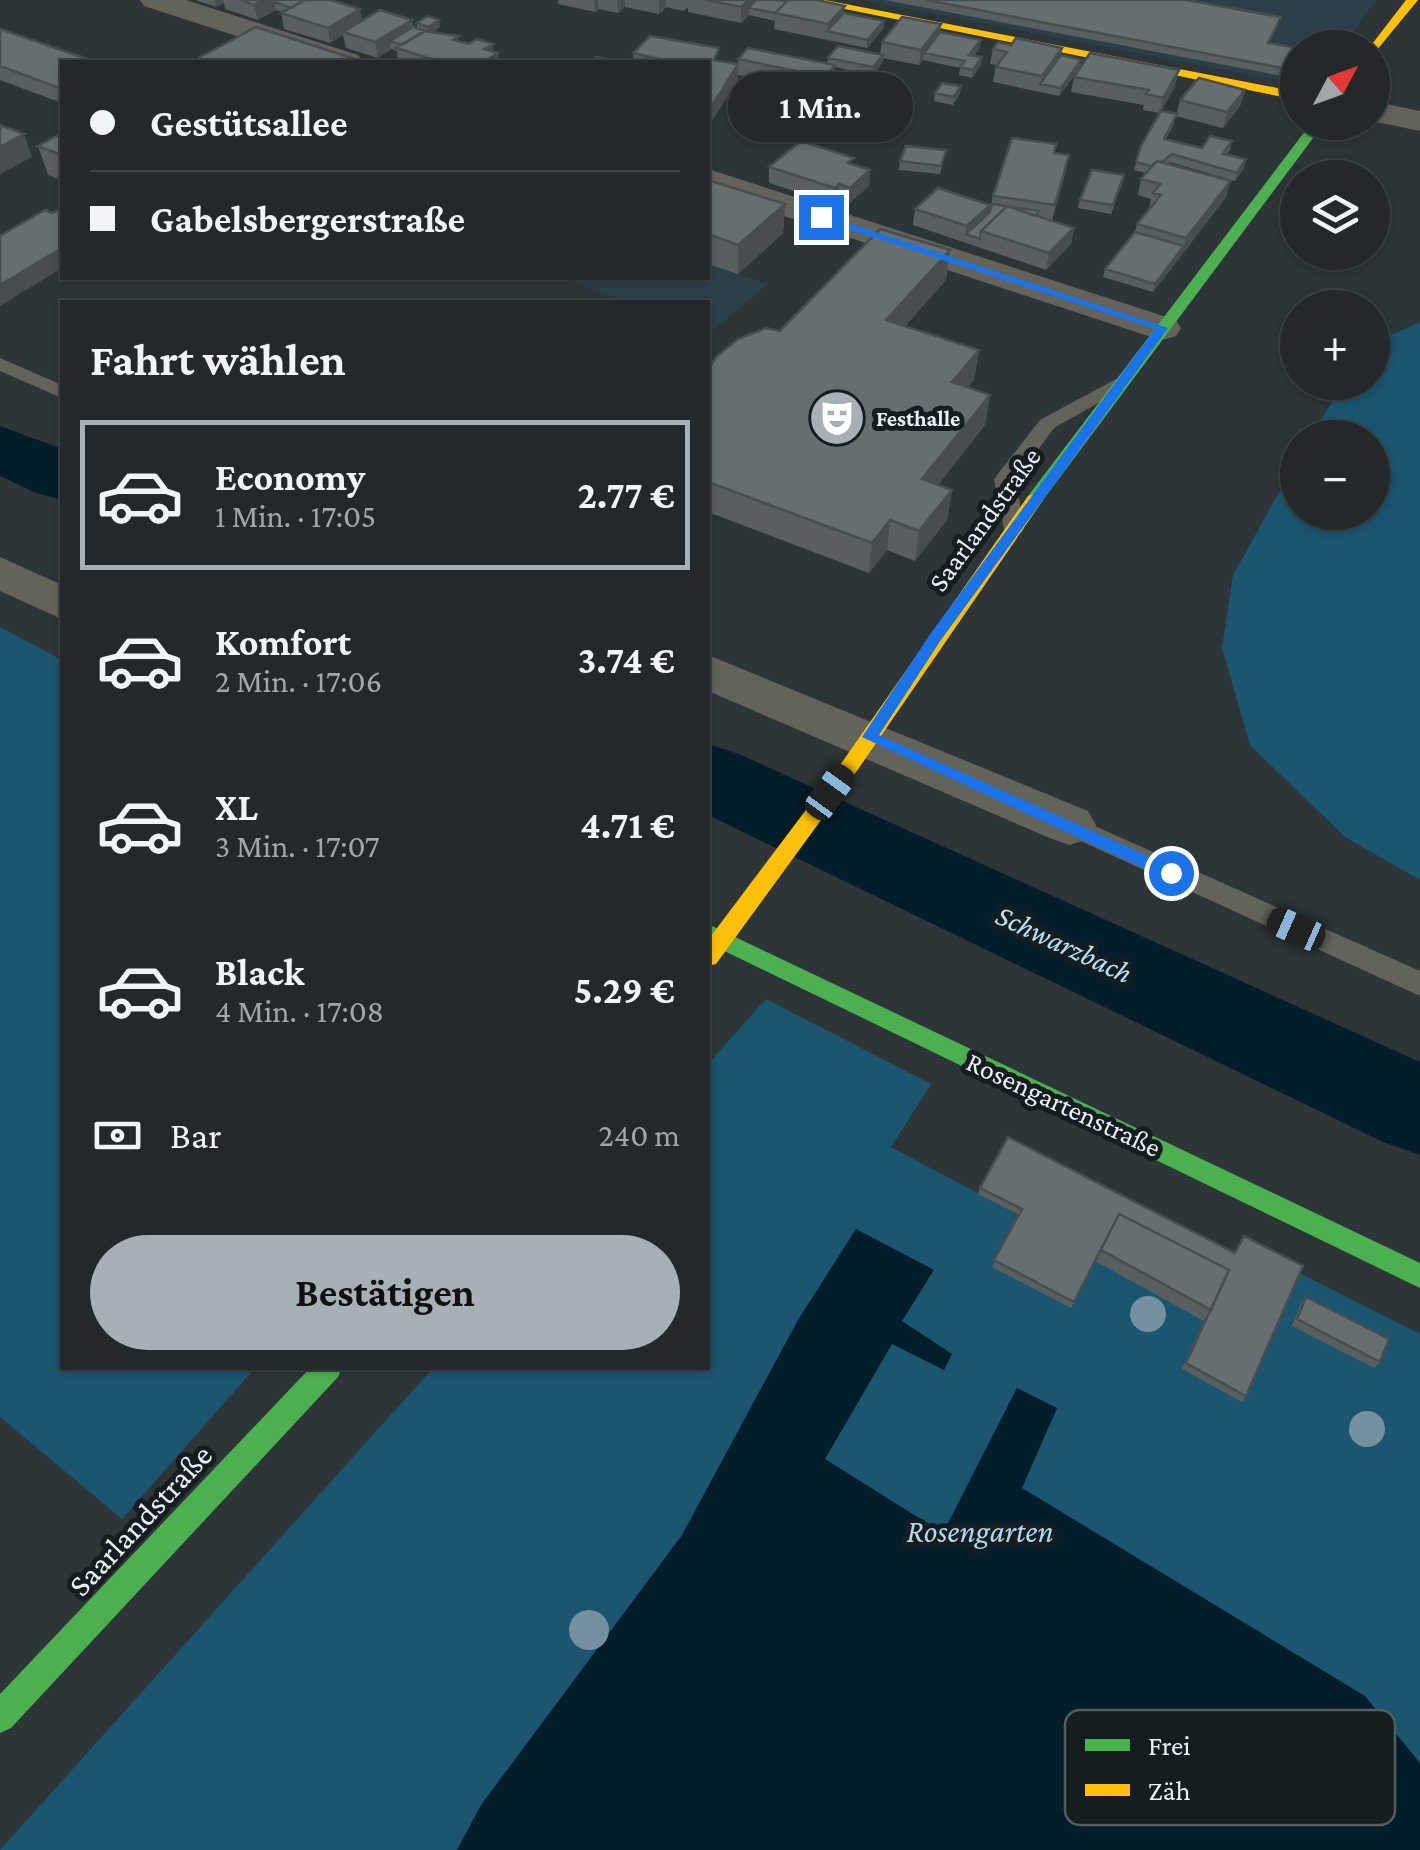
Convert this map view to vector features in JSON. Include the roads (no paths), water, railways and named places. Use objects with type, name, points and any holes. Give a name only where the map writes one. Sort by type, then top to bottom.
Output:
[{"type":"main road","points":[[806,0],[1280,92]]},
{"type":"main road","points":[[1389,30],[1412,0]]},
{"type":"main road","name":"Saarlandstraße","points":[[712,943],[766,880],[861,750],[916,664],[1013,528],[1305,140]]},
{"type":"main road","name":"Rosengartenstraße","points":[[712,943],[1420,1276]]},
{"type":"main road","name":"Saarlandstraße","points":[[0,1717],[326,1370]]},
{"type":"street","points":[[155,0],[341,60]]},
{"type":"street","points":[[1390,115],[1420,121]]},
{"type":"street","points":[[710,181],[1162,328]]},
{"type":"street","points":[[0,572],[60,603]]},
{"type":"street","points":[[710,673],[861,750],[1070,825]]},
{"type":"lane","points":[[0,364],[60,391]]},
{"type":"lane","points":[[1013,528],[1005,480],[1046,424],[1122,382]]},
{"type":"lane","points":[[1070,825],[1420,984]]},
{"type":"waterway","name":"Schwarzbach","points":[[0,448],[60,476]]},
{"type":"waterway","name":"Schwarzbach","points":[[710,778],[1420,1110]]},
{"type":"place","name":"Festhalle","points":[[837,418]]},
{"type":"park label","name":"Rosengarten","points":[[980,1531]]}]
